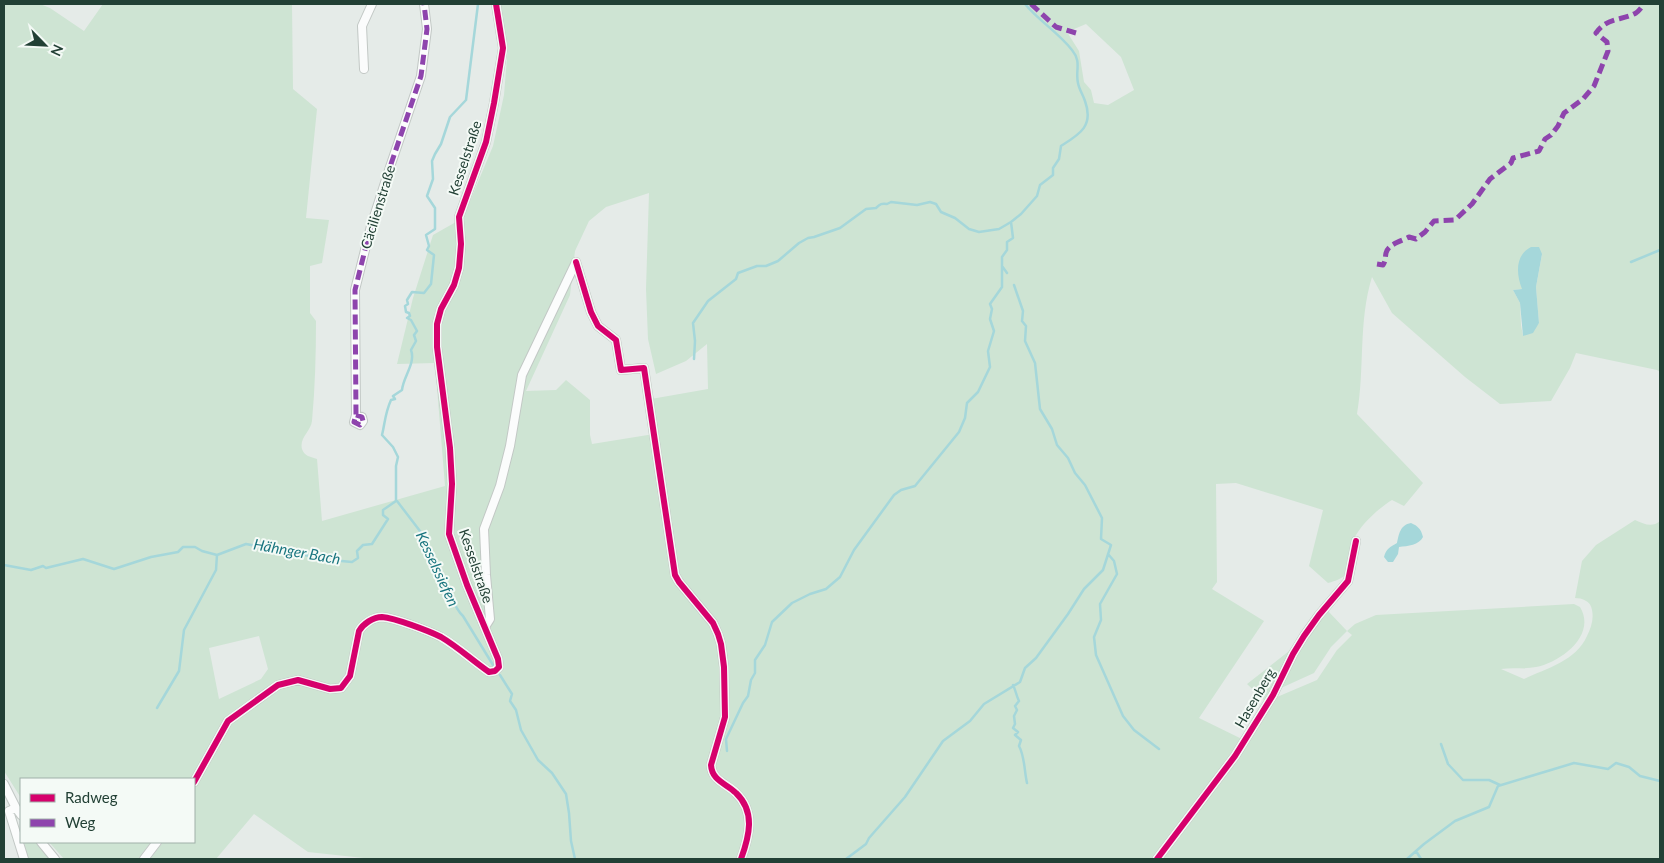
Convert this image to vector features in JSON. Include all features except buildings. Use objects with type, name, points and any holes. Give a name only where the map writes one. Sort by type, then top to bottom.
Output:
[{"type":"street","points":[[364,69],[362,26],[372,4]]},
{"type":"street","name":"Cäcilienstraße","points":[[356,415],[354,290],[371,226],[422,76],[427,29],[424,4]]},
{"type":"street","name":"Kesselstraße","points":[[195,780],[228,720],[278,685],[298,680],[330,689],[340,688],[350,676],[359,631],[362,626],[380,617],[441,637],[489,672],[499,667],[498,659],[467,585],[449,534],[452,484],[450,448],[437,347],[437,324],[441,309],[454,285],[459,268],[459,217],[486,142],[494,103],[503,48],[496,4]]},
{"type":"street","points":[[485,628],[490,619],[484,529],[500,486],[510,446],[522,375],[576,262],[591,312],[598,326],[616,340],[621,370],[644,368],[675,575],[713,623],[721,644],[724,668],[725,716],[711,771],[721,783],[735,792],[747,810],[751,822],[741,859]]},
{"type":"street","name":"Hasenberg","points":[[1157,859],[1235,756],[1273,695],[1304,636],[1348,581],[1356,541]]},
{"type":"street","points":[[4,784],[20,814]]},
{"type":"street","points":[[16,808],[10,811],[24,859]]},
{"type":"street","points":[[42,843],[55,859]]},
{"type":"street","points":[[144,859],[155,843]]},
{"type":"green space","points":[[4,4],[40,4],[50,8],[84,31],[103,4],[292,4],[293,89],[317,109],[306,218],[329,220],[322,263],[310,266],[310,313],[316,321],[315,384],[312,421],[302,441],[304,453],[317,459],[322,521],[445,486],[435,363],[397,364],[413,298],[433,235],[463,218],[493,146],[504,95],[508,45],[495,4],[1660,4],[1660,372],[1576,353],[1570,368],[1551,401],[1500,404],[1465,377],[1392,313],[1372,277],[1363,328],[1361,380],[1357,414],[1423,483],[1404,506],[1392,500],[1366,522],[1357,533],[1351,547],[1349,571],[1345,576],[1328,583],[1309,566],[1323,510],[1236,483],[1216,484],[1217,582],[1212,589],[1264,621],[1199,718],[1248,742],[1277,697],[1317,680],[1337,650],[1352,635],[1347,631],[1355,624],[1376,615],[1574,604],[1580,607],[1584,617],[1584,627],[1574,646],[1546,664],[1527,668],[1501,669],[1524,679],[1568,658],[1576,652],[1587,636],[1591,627],[1593,613],[1590,604],[1575,598],[1582,561],[1596,545],[1635,520],[1651,525],[1660,521],[1660,859],[373,859],[308,852],[254,814],[216,859],[150,859],[162,843],[195,843],[195,778],[20,778],[20,796],[4,771]],"holes":[[[1086,24],[1121,57],[1134,90],[1108,105],[1094,103],[1091,90],[1084,82],[1079,51],[1067,32]],[[649,193],[646,289],[648,339],[656,374],[686,361],[707,344],[708,389],[651,399],[654,434],[592,444],[590,435],[590,400],[566,380],[556,390],[526,391],[570,295],[575,251],[589,221],[606,207]],[[1542,254],[1536,287],[1539,323],[1523,336],[1520,303],[1513,290],[1522,289]],[[259,636],[268,669],[261,679],[219,699],[209,648]]]},
{"type":"green space","points":[[1328,611],[1347,631],[1331,647],[1314,673],[1268,694],[1265,701],[1247,684],[1307,637]]},
{"type":"green space","points":[[24,843],[41,843],[54,859],[27,859]]},
{"type":"green space","points":[[50,843],[150,843],[138,859],[64,859]]},
{"type":"water","points":[[1531,247],[1539,247],[1542,254],[1536,287],[1539,323],[1533,333],[1523,336],[1520,303],[1513,290],[1522,289],[1518,265],[1522,255]]},
{"type":"water","points":[[1411,523],[1419,528],[1423,537],[1409,546],[1399,547],[1398,554],[1393,562],[1388,562],[1384,557],[1386,552],[1397,543],[1402,528]]},
{"type":"waterway","name":"Hähnger Bach","points":[[4,565],[31,570],[83,559],[114,569],[151,557],[178,552],[183,547],[195,547],[217,555],[246,544],[331,560],[352,562],[358,558],[357,551],[363,545],[372,544],[388,519],[383,515],[383,510],[396,501],[396,466],[398,457],[393,447],[382,435],[389,405],[391,400],[395,399],[393,396],[402,390],[411,365],[411,350],[416,341],[414,335],[417,331],[411,320],[407,318],[410,316],[406,312],[405,306],[408,304],[407,300],[412,292],[424,293],[431,284],[434,255],[427,250],[429,246],[426,235],[435,229],[435,208],[427,196],[433,179],[432,161],[441,144],[450,117],[466,100],[478,4]]},
{"type":"waterway","points":[[694,359],[693,323],[708,301],[736,279],[738,273],[778,261],[799,243],[808,238],[840,228],[866,209],[876,208],[881,204],[891,202],[917,205],[930,202],[936,204],[941,212],[955,218],[969,229],[979,232],[999,229],[1021,214],[1037,196],[1040,185],[1053,175],[1053,168],[1059,159],[1061,146],[1084,128],[1088,117],[1085,101],[1077,79],[1078,63],[1075,54],[1025,4]]},
{"type":"waterway","points":[[727,751],[726,739],[748,696],[751,680],[755,673],[755,660],[765,645],[772,622],[792,603],[826,589],[840,577],[854,550],[894,495],[901,490],[915,486],[959,432],[965,418],[967,403],[978,392],[990,367],[988,351],[994,331],[990,319],[992,309],[990,304],[1002,287],[1002,257],[1007,250],[1007,242],[1013,238],[1011,222]]},
{"type":"waterway","points":[[1631,262],[1660,250]]},
{"type":"waterway","points":[[1002,266],[1007,273]]},
{"type":"waterway","points":[[846,859],[866,844],[869,838],[905,797],[943,741],[970,721],[984,704],[1020,682],[1025,668],[1036,658],[1084,589],[1103,570],[1111,545],[1101,539],[1102,518],[1085,485],[1075,473],[1068,458],[1057,445],[1052,429],[1040,409],[1035,363],[1025,341],[1026,326],[1022,321],[1023,311],[1014,285]]},
{"type":"waterway","name":"Kesselssiefen","points":[[397,501],[423,535],[429,559],[437,568],[438,576],[446,585],[456,607],[493,665]]},
{"type":"waterway","points":[[1108,554],[1114,561],[1117,574],[1100,604],[1101,620],[1094,637],[1096,655],[1123,716],[1134,730],[1159,749]]},
{"type":"waterway","points":[[157,708],[179,671],[184,630],[216,570],[217,555]]},
{"type":"waterway","name":"Kesselssiefen","points":[[500,675],[512,694],[510,701],[516,710],[521,730],[538,760],[552,773],[566,794],[575,859]]},
{"type":"waterway","points":[[1013,685],[1019,701],[1015,706],[1017,710],[1014,716],[1015,724],[1013,728],[1018,732],[1015,735],[1021,740],[1019,746],[1027,783]]},
{"type":"waterway","points":[[1441,744],[1448,764],[1463,780],[1489,780],[1500,785]]},
{"type":"waterway","points":[[1407,859],[1455,821],[1489,807],[1498,786],[1574,763],[1608,769],[1616,763],[1629,767],[1640,776],[1660,781]]},
{"type":"waterway","points":[[1416,851],[1421,859]]},
{"type":"marked path","points":[[356,415],[362,417],[363,421],[360,425],[354,422],[356,415],[355,290],[371,226],[421,76],[427,29],[424,4]]},
{"type":"marked path","points":[[1031,4],[1056,27],[1076,33]]},
{"type":"marked path","points":[[1377,264],[1383,265],[1389,247],[1409,237],[1416,239],[1434,221],[1455,220],[1472,204],[1490,179],[1511,163],[1513,158],[1539,151],[1545,139],[1558,126],[1564,113],[1583,99],[1594,86],[1608,51],[1607,42],[1596,33],[1605,24],[1636,13],[1644,4]]},
{"type":"cycle path","points":[[195,780],[228,721],[278,685],[298,680],[330,689],[341,688],[350,676],[359,631],[366,623],[375,618],[382,617],[395,620],[441,637],[489,672],[495,671],[499,667],[498,659],[467,585],[449,534],[452,484],[450,448],[437,347],[437,324],[441,309],[454,285],[459,268],[461,244],[459,217],[486,142],[494,103],[503,48],[496,4]]},
{"type":"cycle path","points":[[576,262],[591,312],[598,326],[616,340],[621,370],[644,368],[675,575],[713,623],[721,644],[724,667],[725,717],[711,765],[714,775],[736,793],[746,808],[749,825],[741,859]]},
{"type":"cycle path","points":[[1157,859],[1235,756],[1273,695],[1304,636],[1348,581],[1356,541]]}]
